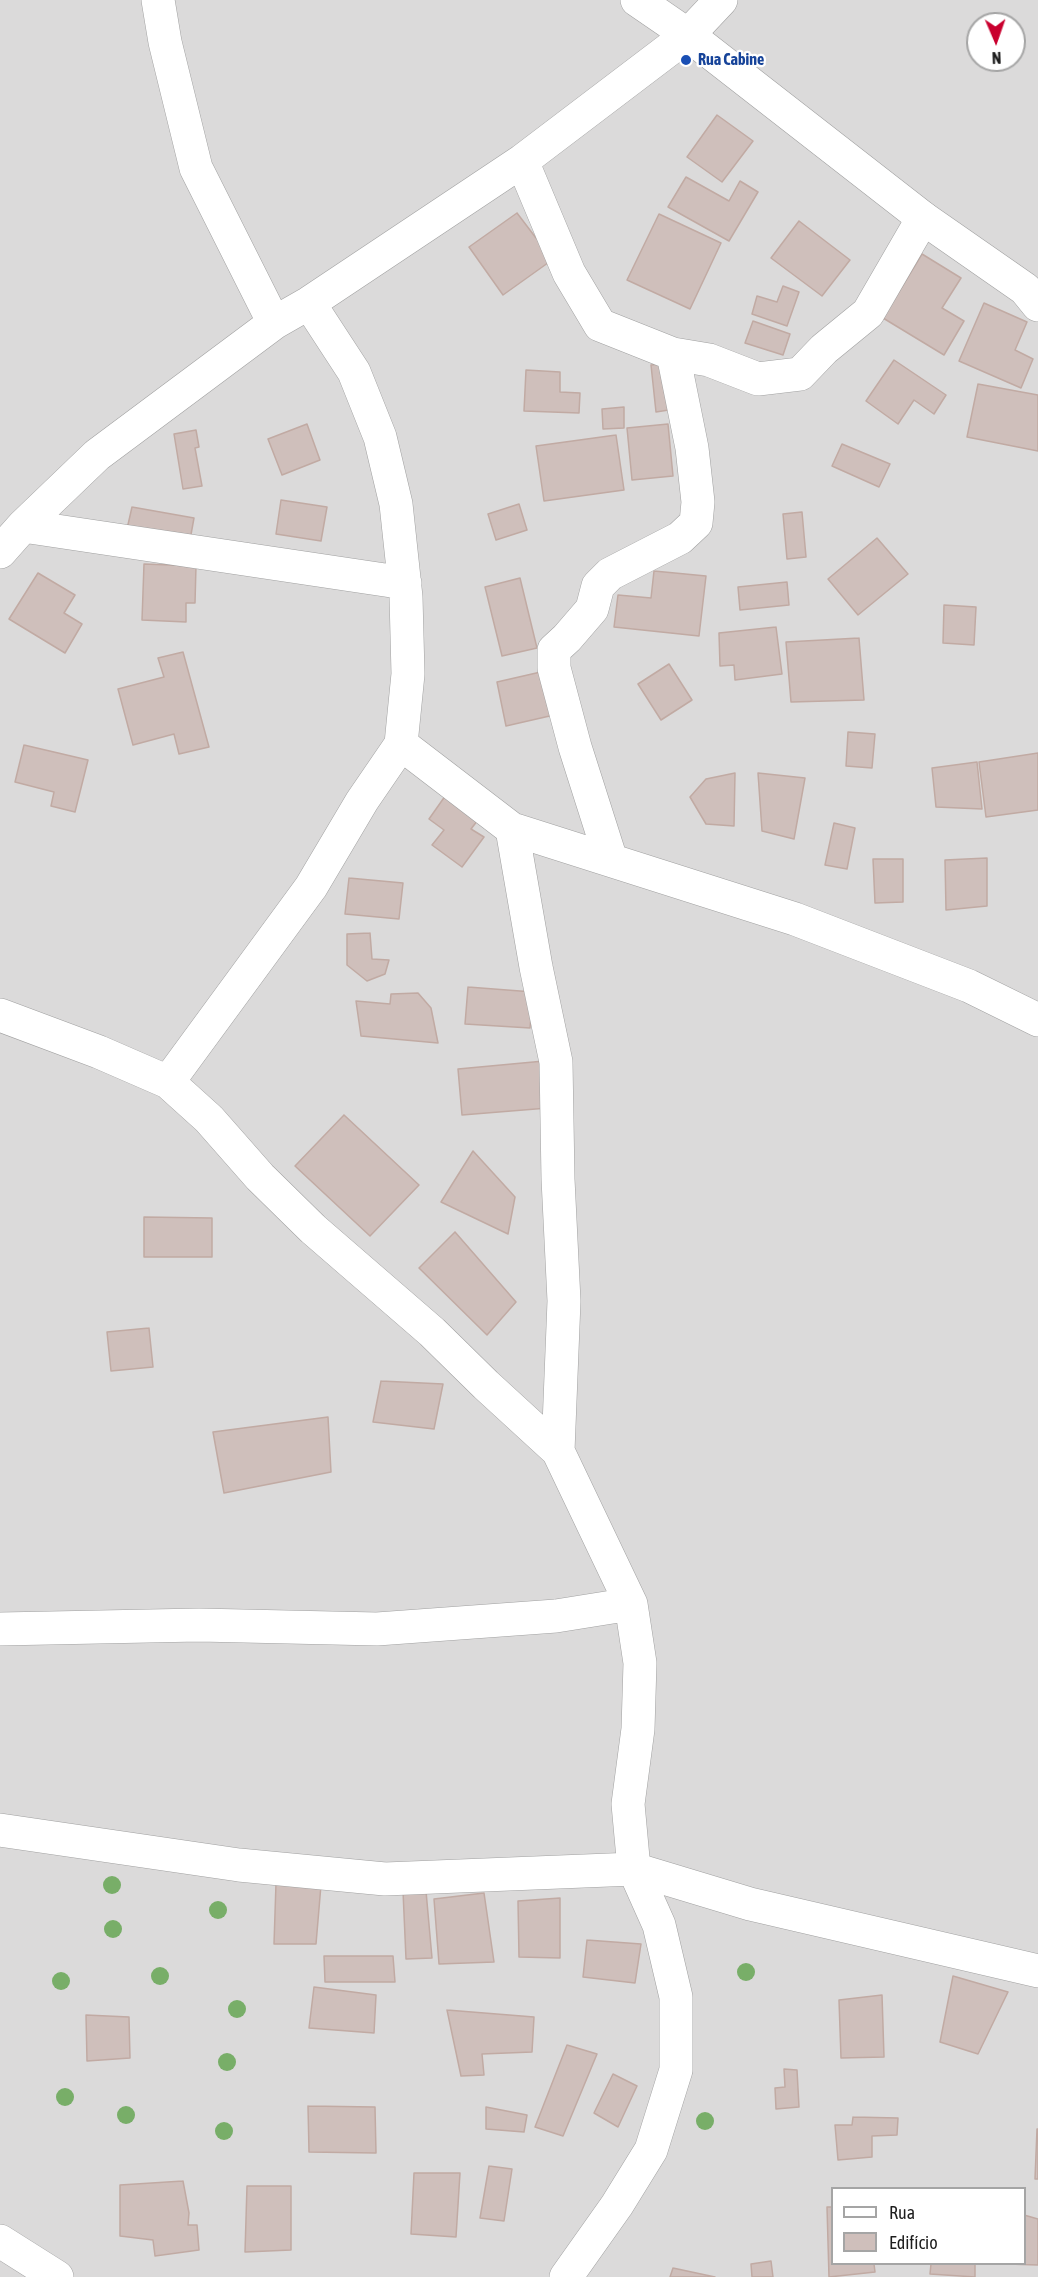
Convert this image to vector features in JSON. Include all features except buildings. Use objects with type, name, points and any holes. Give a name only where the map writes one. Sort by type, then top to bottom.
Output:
[{"type":"street","points":[[158,0],[165,42],[196,168],[274,323]]},
{"type":"street","points":[[637,0],[688,35],[923,218],[1025,289],[1038,305]]},
{"type":"street","points":[[0,552],[23,526],[97,455],[274,323],[309,303],[522,161],[688,35],[721,0]]},
{"type":"street","points":[[522,161],[570,273],[600,325],[673,354],[709,360],[758,379],[800,374],[824,349],[868,313],[923,218]]},
{"type":"street","points":[[168,1082],[311,887],[362,801],[402,744],[408,674],[405,583],[396,504],[380,437],[354,372],[309,303]]},
{"type":"street","points":[[611,860],[575,747],[554,668],[554,650],[592,609],[598,586],[610,574],[680,538],[696,523],[698,502],[692,448],[673,354]]},
{"type":"street","points":[[23,526],[405,583]]},
{"type":"street","points":[[402,744],[512,829],[795,919],[969,986],[1038,1020]]},
{"type":"street","points":[[512,829],[536,967],[556,1062],[558,1179],[564,1301],[558,1451]]},
{"type":"street","points":[[0,1015],[99,1052],[168,1082],[210,1119],[260,1177],[314,1229],[432,1332],[558,1451],[631,1604],[640,1662],[638,1729],[628,1804],[634,1869],[659,1925],[676,1997],[676,2070],[651,2151],[617,2205],[566,2277]]},
{"type":"street","points":[[0,1629],[199,1625],[377,1629],[556,1616],[631,1604]]},
{"type":"street","points":[[0,1827],[239,1865],[385,1879],[634,1869],[750,1904],[1038,1971]]},
{"type":"street","points":[[0,2241],[57,2277]]},
{"type":"shaded area","points":[[0,0],[1038,0],[1038,2277],[0,2277]]},
{"type":"place","name":"Rua Cabine","points":[[686,60]]}]
